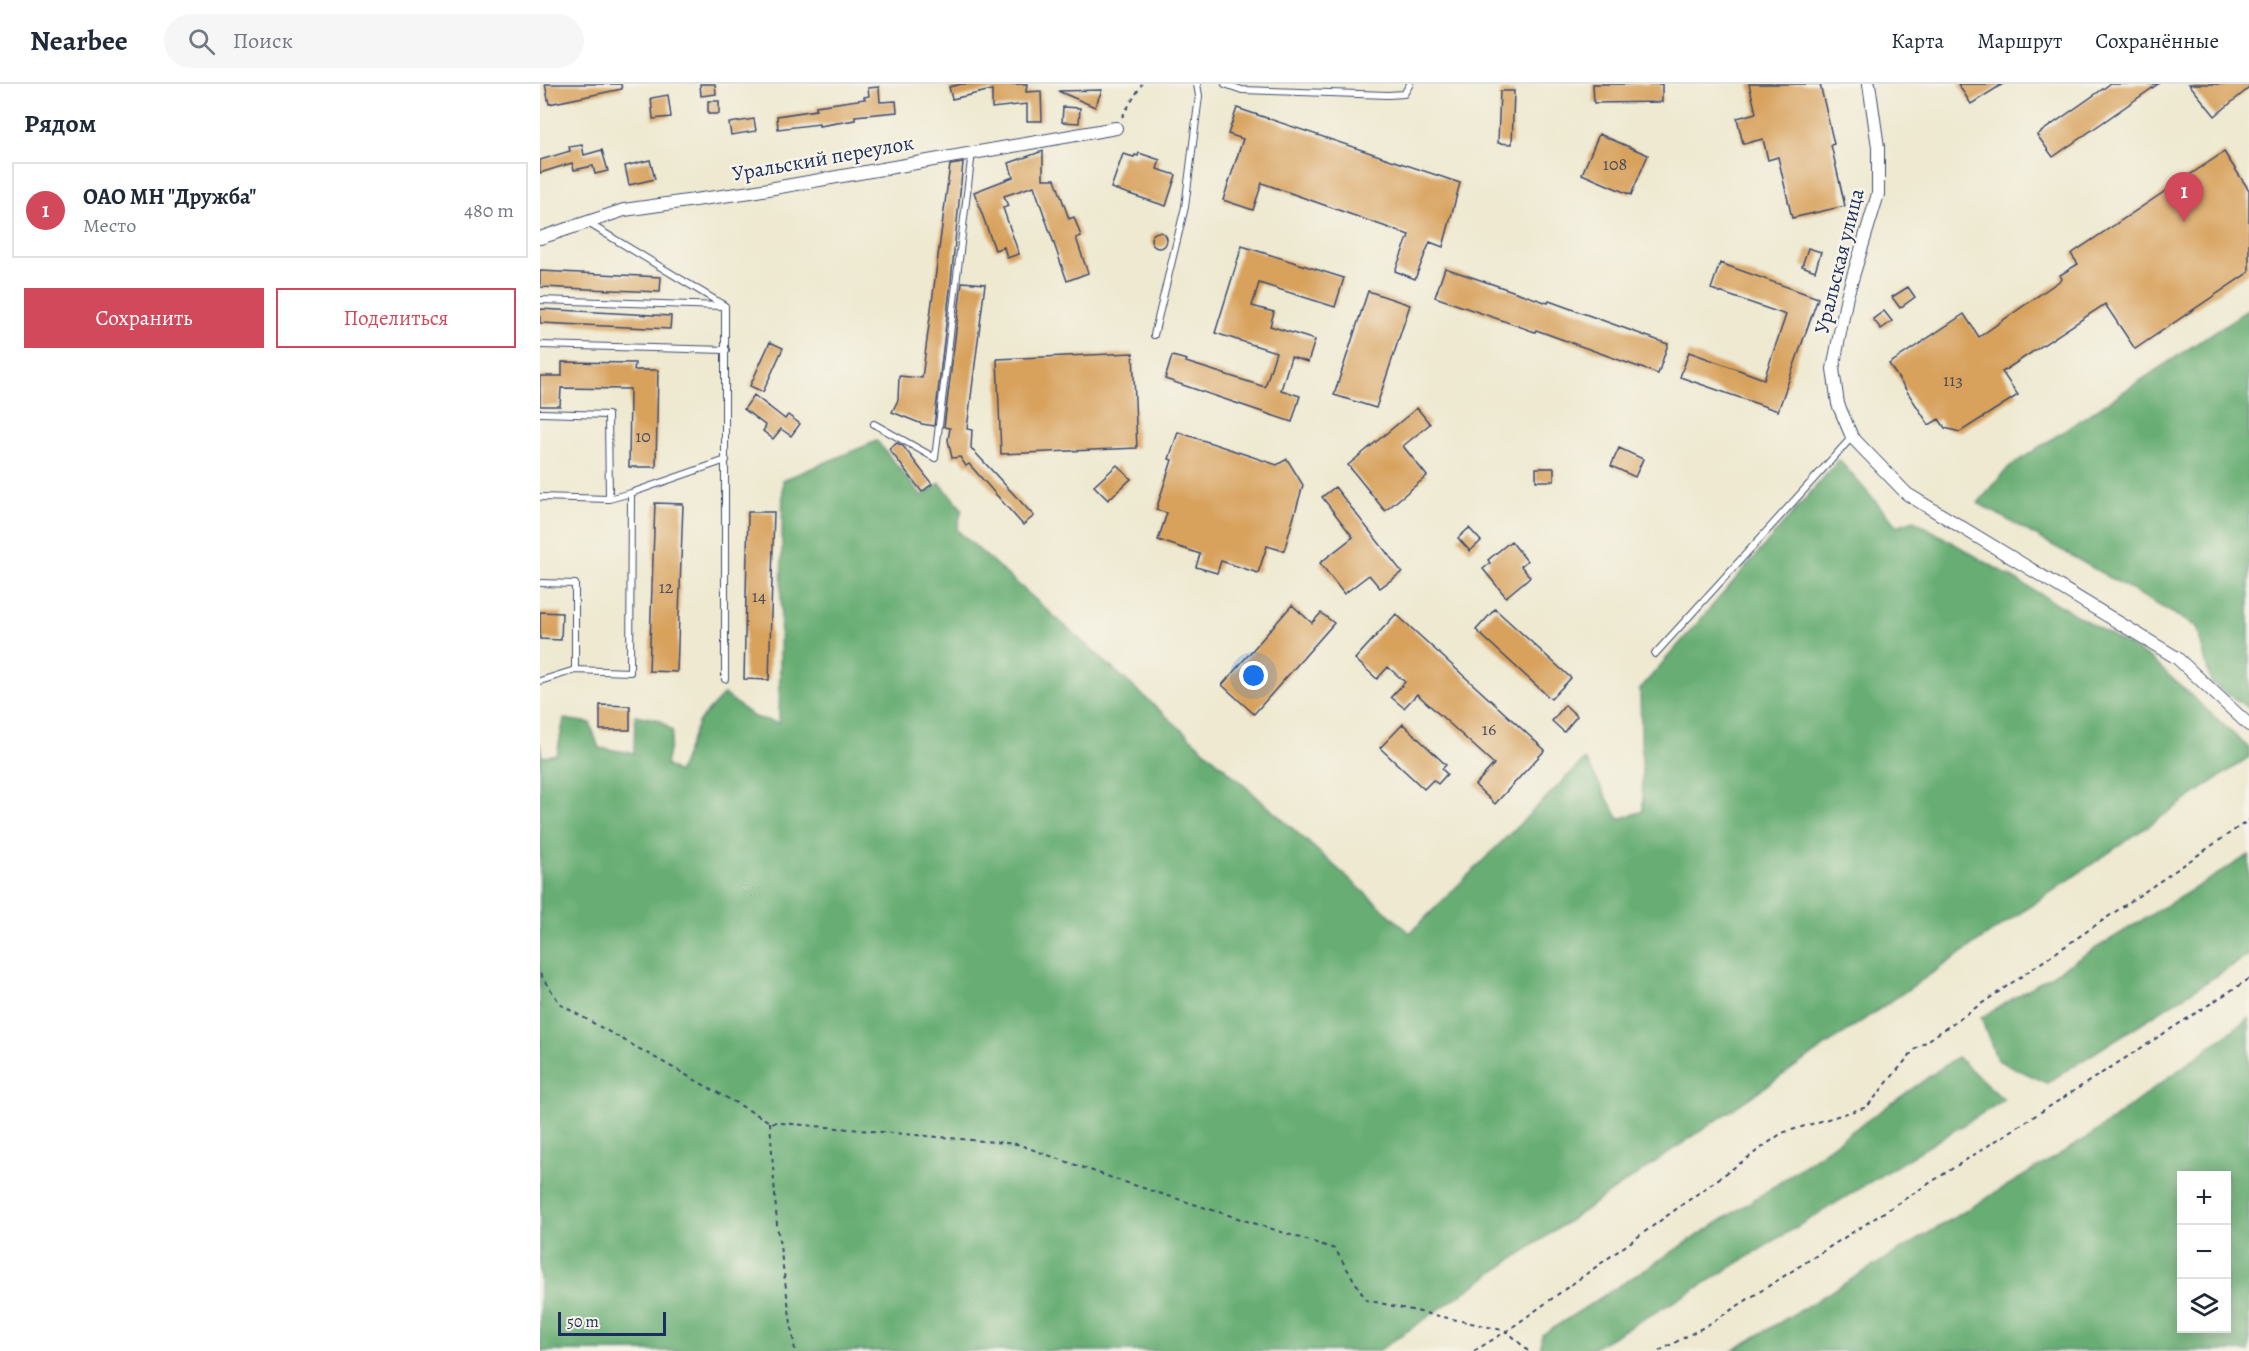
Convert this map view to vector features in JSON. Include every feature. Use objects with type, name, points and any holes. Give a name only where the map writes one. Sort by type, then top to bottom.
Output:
[{"type":"street","name":"Уральская улица","points":[[1869,84],[1878,147],[1878,194],[1846,296],[1833,369],[1838,404],[1852,437],[1906,494],[2177,658],[2249,725]]},
{"type":"street","name":"Уральский переулок","points":[[540,238],[624,210],[752,192],[1116,128]]},
{"type":"lane","points":[[1154,335],[1185,207],[1199,96],[1197,84]]},
{"type":"lane","points":[[1225,84],[1242,90],[1388,95],[1404,93],[1410,84]]},
{"type":"lane","points":[[874,424],[935,458],[972,152]]},
{"type":"lane","points":[[588,223],[725,306]]},
{"type":"lane","points":[[540,300],[725,306]]},
{"type":"lane","points":[[725,306],[725,679]]},
{"type":"lane","points":[[540,345],[726,350]]},
{"type":"lane","points":[[540,413],[608,415],[609,499]]},
{"type":"lane","points":[[1655,654],[1852,437]]},
{"type":"lane","points":[[540,497],[609,499],[726,460]]},
{"type":"lane","points":[[540,681],[575,670],[630,672],[631,493]]},
{"type":"lane","points":[[540,583],[575,584],[575,670]]},
{"type":"path","points":[[1116,128],[1142,84]]},
{"type":"path","points":[[1474,1351],[1507,1331],[1782,1133],[1867,1107],[1914,1050],[2249,820]]},
{"type":"path","points":[[540,974],[561,1005],[770,1122],[1017,1144],[1115,1179],[1335,1249],[1366,1300],[1507,1331],[1528,1351]]},
{"type":"path","points":[[1659,1351],[1706,1326],[2249,980]]},
{"type":"path","points":[[770,1122],[777,1225],[795,1351]]},
{"type":"green space","points":[[2249,309],[2249,708],[2211,683],[2197,627],[1978,503],[2009,467]]},
{"type":"green space","points":[[877,441],[922,496],[940,483],[962,509],[957,530],[1410,933],[1585,759],[1619,819],[1643,811],[1640,689],[1839,460],[1897,526],[1914,520],[2151,659],[2249,748],[2249,757],[1378,1351],[540,1351],[540,743],[542,757],[557,754],[564,719],[590,723],[599,748],[634,753],[635,715],[660,720],[673,732],[666,765],[678,773],[699,721],[724,694],[754,717],[779,723],[783,480]]},
{"type":"green space","points":[[2249,855],[2249,955],[2047,1083],[1997,1060],[1981,1018]]},
{"type":"green space","points":[[2249,1018],[2249,1351],[1732,1351],[2090,1136]]},
{"type":"green space","points":[[1957,1057],[2004,1100],[1692,1291],[1588,1351],[1540,1351],[1542,1335],[1766,1192]]},
{"type":"building","points":[[545,84],[621,84],[622,89],[549,104]]},
{"type":"building","points":[[700,84],[715,84],[716,94],[701,96]]},
{"type":"building","points":[[962,84],[1027,84],[1026,92],[1041,91],[1042,121],[1027,121],[1027,104],[992,108],[992,90],[952,99],[949,87]]},
{"type":"building","points":[[1593,84],[1662,84],[1662,102],[1594,103]]},
{"type":"building","points":[[1749,84],[1820,84],[1845,206],[1792,218],[1778,157],[1768,160],[1763,139],[1743,144],[1737,118],[1756,113]]},
{"type":"building","points":[[1958,84],[2003,84],[1971,104]]},
{"type":"building","points":[[2110,84],[2158,84],[2053,157],[2037,135]]},
{"type":"building","points":[[2189,84],[2249,84],[2249,88],[2215,116]]},
{"type":"building","points":[[879,87],[880,102],[896,101],[897,112],[855,116],[855,120],[819,126],[819,124],[778,129],[777,116],[816,110],[816,106],[865,99],[864,97],[869,96],[868,88]]},
{"type":"building","points":[[1102,90],[1095,107],[1058,91]]},
{"type":"building","points":[[1500,91],[1514,91],[1512,144],[1498,143]]},
{"type":"building","points":[[668,95],[671,117],[653,119],[651,98]]},
{"type":"building","points":[[708,101],[719,101],[719,114],[708,114]]},
{"type":"building","points":[[1063,107],[1080,108],[1079,123],[1062,122]]},
{"type":"building","points":[[1237,108],[1460,183],[1443,247],[1430,242],[1415,279],[1395,271],[1409,235],[1262,183],[1253,210],[1223,200],[1243,139],[1228,134]]},
{"type":"building","points":[[754,119],[756,131],[731,135],[729,123]]},
{"type":"building","points":[[1599,134],[1648,155],[1631,195],[1582,174]]},
{"type":"building","points":[[582,145],[584,155],[602,150],[608,171],[595,174],[593,166],[574,170],[572,163],[540,173],[540,160],[570,151],[569,147]]},
{"type":"building","points":[[1043,151],[1043,179],[1055,179],[1069,219],[1074,217],[1081,236],[1076,238],[1088,273],[1067,281],[1034,186],[1004,196],[1008,206],[1003,208],[1019,254],[1007,258],[1004,247],[995,250],[974,192],[1013,177],[1009,163]]},
{"type":"building","points":[[2224,152],[2249,190],[2249,272],[2135,349],[2105,304],[2002,372],[2018,395],[1960,432],[1945,428],[1939,419],[1929,425],[1889,364],[1964,314],[1979,337],[2062,279],[2060,275],[2078,264],[2071,254]]},
{"type":"building","points":[[1139,153],[1160,160],[1157,169],[1176,175],[1166,206],[1111,188],[1123,154],[1134,157]]},
{"type":"building","points":[[650,160],[655,179],[629,185],[625,166]]},
{"type":"building","points":[[963,163],[934,426],[922,424],[892,412],[898,400],[899,376],[922,378],[950,165]]},
{"type":"building","points":[[1159,232],[1165,234],[1167,240],[1165,246],[1159,248],[1153,246],[1151,240],[1153,234]]},
{"type":"building","points":[[1242,246],[1344,278],[1335,307],[1259,283],[1252,306],[1274,312],[1270,326],[1315,340],[1308,362],[1291,357],[1281,390],[1300,396],[1292,422],[1165,379],[1172,356],[1265,387],[1276,352],[1215,333]]},
{"type":"building","points":[[1808,248],[1821,252],[1815,271],[1802,266]]},
{"type":"building","points":[[1720,263],[1818,298],[1778,411],[1680,377],[1689,352],[1764,379],[1786,315],[1711,289]]},
{"type":"building","points":[[1445,268],[1548,303],[1549,301],[1668,344],[1658,374],[1435,297]]},
{"type":"building","points":[[540,271],[661,277],[660,292],[540,287]]},
{"type":"building","points":[[962,282],[985,284],[967,429],[972,430],[971,448],[1034,516],[1023,525],[969,464],[966,466],[960,457],[952,458],[948,440],[950,428],[944,427]]},
{"type":"building","points":[[1908,287],[1915,297],[1900,308],[1892,297]]},
{"type":"building","points":[[1368,291],[1410,305],[1376,408],[1334,395]]},
{"type":"building","points":[[540,309],[671,316],[670,329],[540,323]]},
{"type":"building","points":[[1884,311],[1892,321],[1881,329],[1873,319]]},
{"type":"building","points":[[770,342],[783,348],[763,392],[750,386]]},
{"type":"building","points":[[1133,353],[1137,448],[1001,454],[997,359]]},
{"type":"building","points":[[562,362],[635,363],[634,370],[658,370],[656,467],[629,467],[630,389],[561,388],[560,406],[540,406],[540,376],[562,376]]},
{"type":"building","points":[[754,395],[785,419],[788,415],[800,424],[791,436],[781,429],[773,439],[763,431],[766,426],[744,409]]},
{"type":"building","points":[[1417,408],[1430,424],[1403,446],[1427,476],[1385,511],[1348,465]]},
{"type":"building","points":[[1178,432],[1277,465],[1287,459],[1303,485],[1284,551],[1267,546],[1258,573],[1221,561],[1217,573],[1196,567],[1200,554],[1158,540],[1167,513],[1156,510],[1172,460],[1169,459]]},
{"type":"building","points":[[897,443],[903,446],[932,484],[922,492],[889,449]]},
{"type":"building","points":[[1619,448],[1643,459],[1635,477],[1611,466]]},
{"type":"building","points":[[1117,465],[1131,479],[1108,500],[1094,486]]},
{"type":"building","points":[[1536,468],[1554,468],[1554,481],[1536,481]]},
{"type":"building","points":[[1335,487],[1402,572],[1380,588],[1369,575],[1344,594],[1320,563],[1353,537],[1322,497]]},
{"type":"building","points":[[655,503],[683,504],[677,672],[649,671]]},
{"type":"building","points":[[748,512],[774,512],[769,680],[744,679]]},
{"type":"building","points":[[1469,528],[1481,541],[1470,551],[1458,538]]},
{"type":"building","points":[[1511,541],[1527,561],[1521,566],[1530,577],[1506,597],[1483,569],[1490,563],[1488,560]]},
{"type":"building","points":[[1292,605],[1312,623],[1321,613],[1334,623],[1254,714],[1222,685]]},
{"type":"building","points":[[1495,609],[1571,678],[1551,699],[1476,630]]},
{"type":"building","points":[[540,612],[562,613],[561,640],[540,639]]},
{"type":"building","points":[[1396,614],[1545,750],[1495,804],[1475,785],[1494,764],[1417,694],[1404,708],[1391,697],[1405,682],[1388,667],[1377,679],[1355,659]]},
{"type":"building","points":[[600,705],[630,706],[630,730],[600,730]]},
{"type":"building","points":[[1565,705],[1577,716],[1564,732],[1552,721]]},
{"type":"building","points":[[1403,724],[1446,765],[1442,769],[1447,774],[1438,784],[1433,780],[1424,789],[1380,748]]},
{"type":"place","name":"ОАО МН \"Дружба\"","points":[[2184,222]]}]
